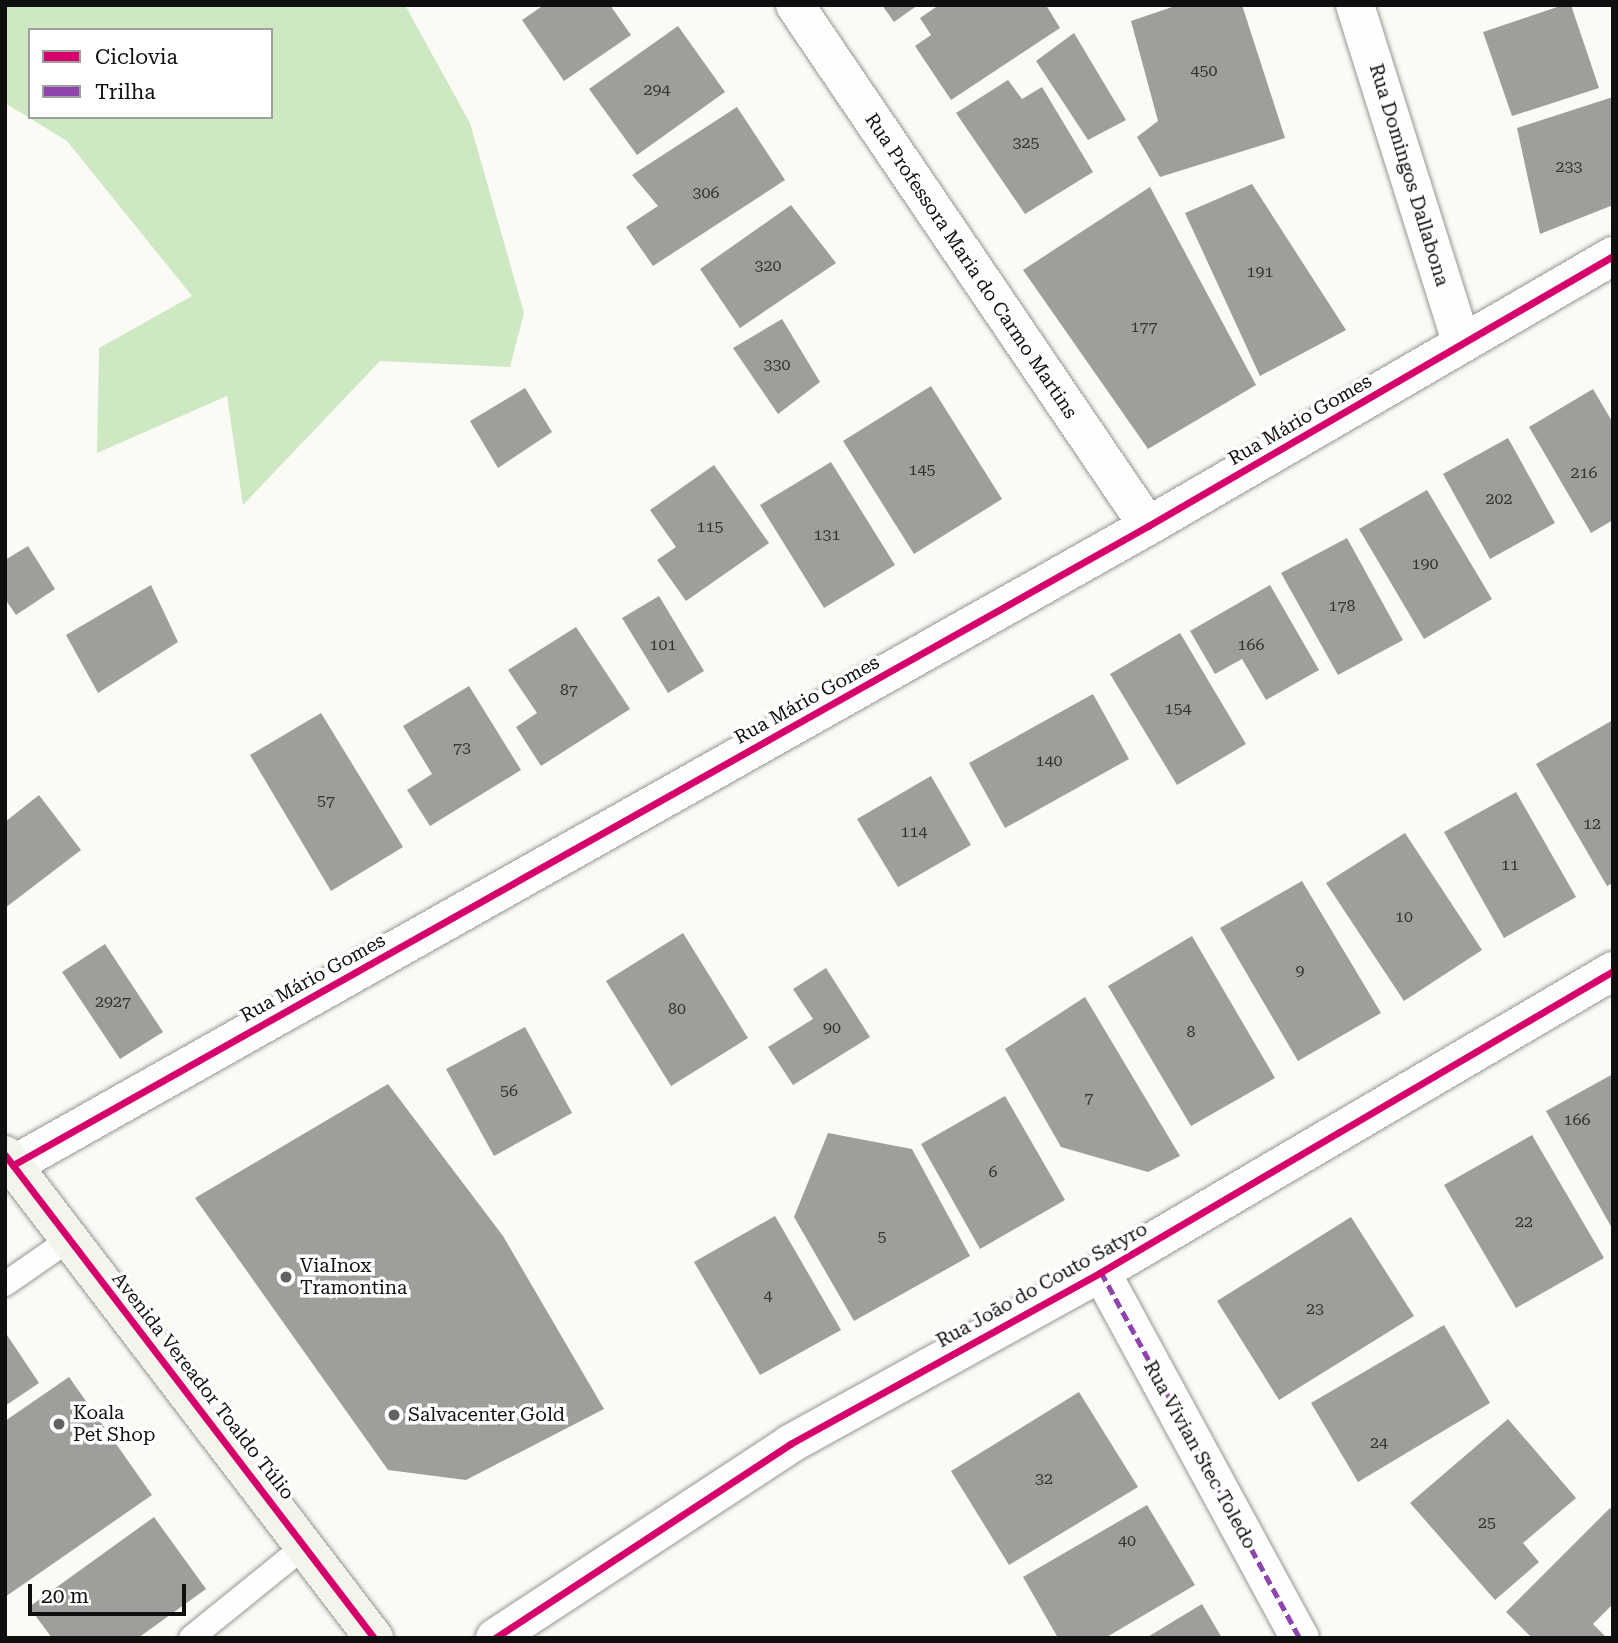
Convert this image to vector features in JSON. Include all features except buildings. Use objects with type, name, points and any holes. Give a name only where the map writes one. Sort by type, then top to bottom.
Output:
[{"type":"main road","name":"Avenida Vereador Toaldo Túlio","points":[[9,1160],[306,1545],[374,1638]]},
{"type":"street","name":"Rua Professora Maria do Carmo Martins","points":[[795,5],[1148,526]]},
{"type":"street","name":"Rua Domingos Dallabona","points":[[1355,5],[1462,344]]},
{"type":"street","name":"Rua Mário Gomes","points":[[9,1160],[1148,526],[1613,256]]},
{"type":"street","name":"Rua João do Couto Satyro","points":[[495,1638],[790,1444],[1101,1272],[1613,971]]},
{"type":"street","name":"Rua Vivian Stec Toledo","points":[[1101,1272],[1300,1638]]},
{"type":"lane","points":[[5,1284],[70,1239]]},
{"type":"lane","points":[[191,1638],[306,1545]]},
{"type":"green space","points":[[5,5],[405,5],[470,123],[524,313],[510,367],[380,361],[243,505],[227,396],[97,453],[99,348],[192,296],[67,141],[31,119],[273,119],[273,28],[28,28],[28,117],[5,103]]},
{"type":"marked path","points":[[1101,1272],[1300,1638]]},
{"type":"cycle path","points":[[13,1165],[1148,526],[1613,256]]},
{"type":"cycle path","points":[[495,1638],[790,1444],[1101,1272],[1613,971]]},
{"type":"cycle path","points":[[5,1155],[374,1638]]},
{"type":"place","name":"ViaInox Tramontina","points":[[286,1277]]},
{"type":"place","name":"Salvacenter Gold","points":[[394,1415]]},
{"type":"place","name":"Koala Pet Shop","points":[[59,1424]]}]
